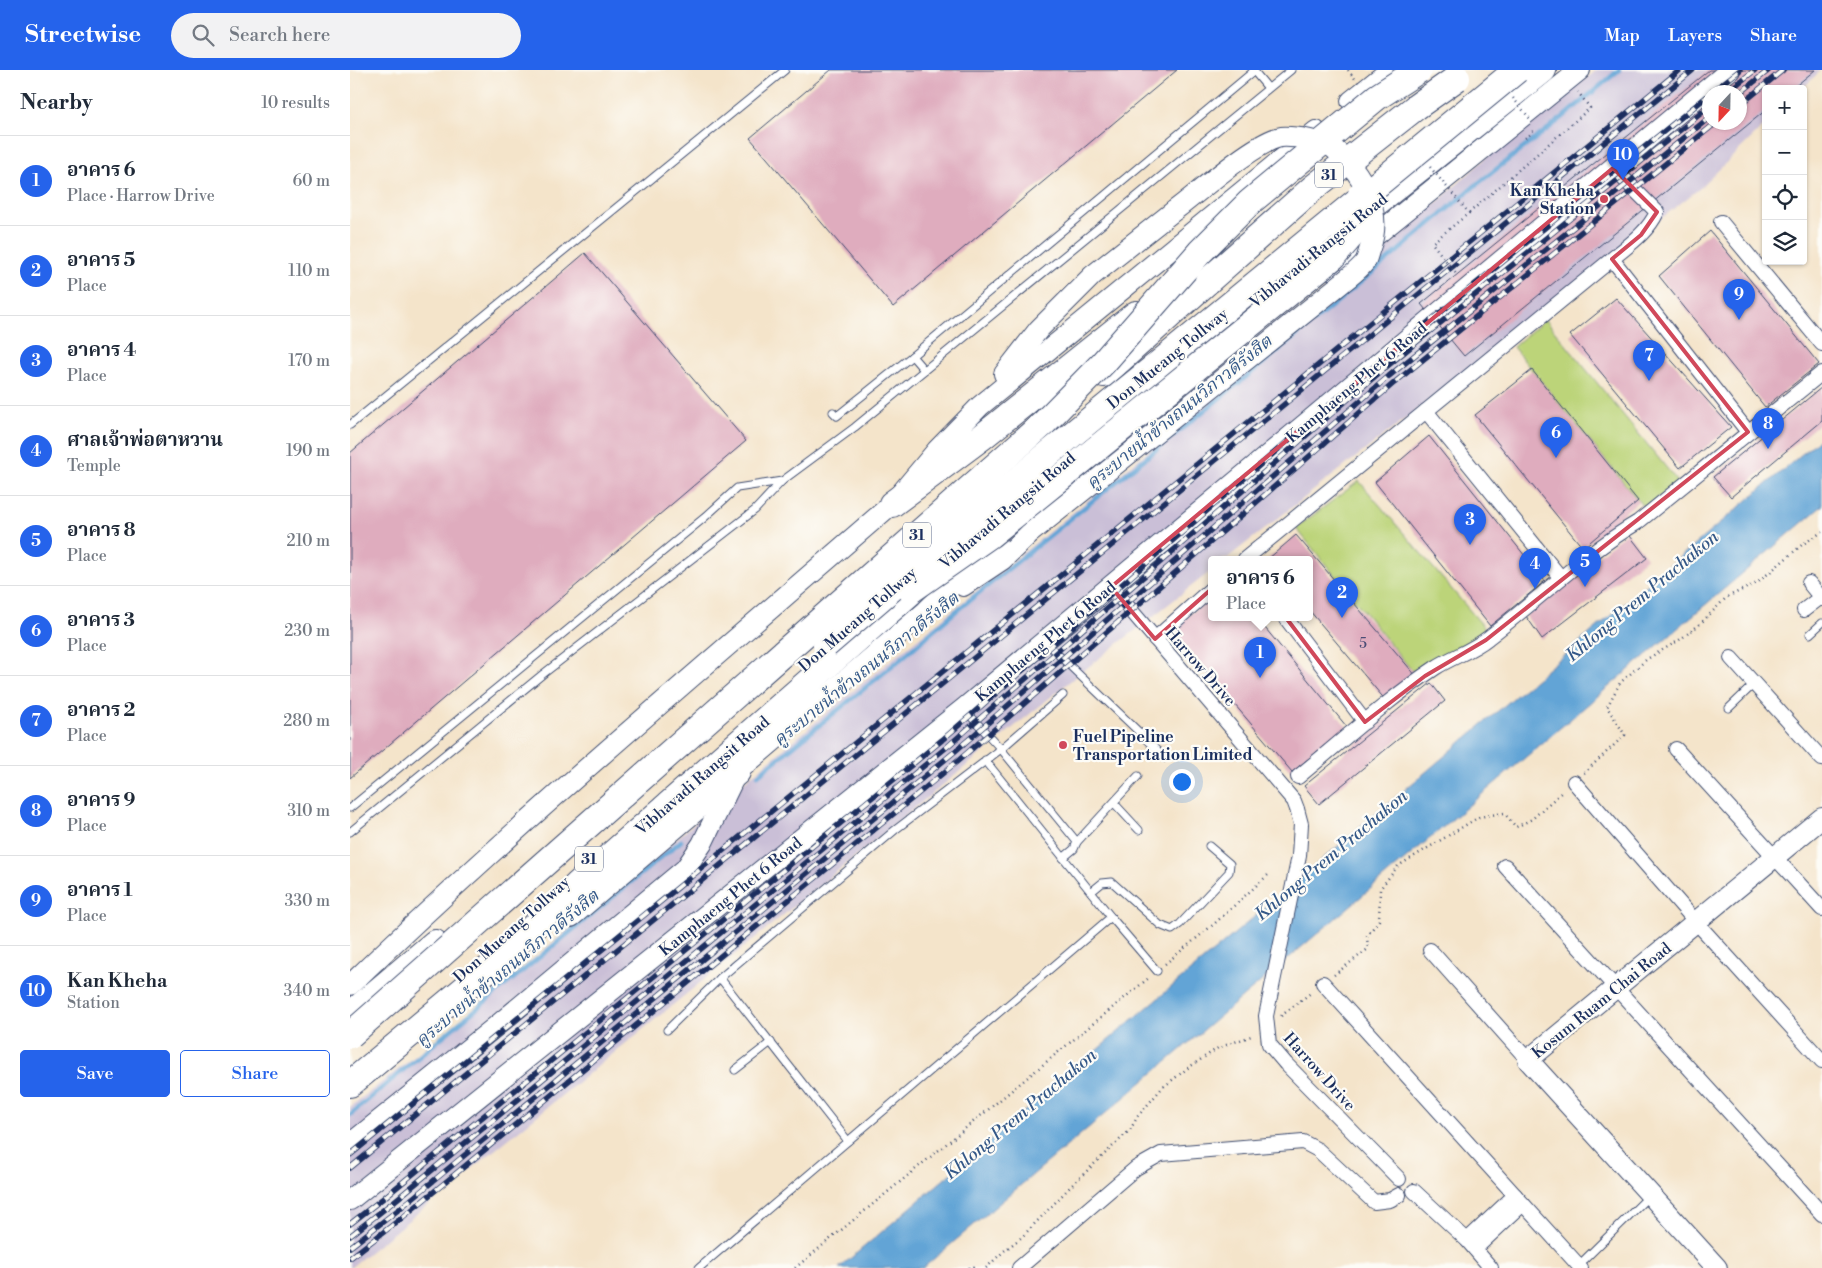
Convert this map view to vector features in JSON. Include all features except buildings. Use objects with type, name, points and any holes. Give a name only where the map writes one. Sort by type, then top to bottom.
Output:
[{"type":"highway","points":[[892,504],[982,437],[1112,334],[1309,166],[1409,70]]},
{"type":"highway","name":"Don Mueang Tollway","points":[[1044,423],[1103,363],[1200,252],[1250,202],[1377,97],[1419,70]]},
{"type":"highway","name":"Don Mueang Tollway","points":[[350,1035],[1044,423],[1125,356],[1314,188],[1416,107],[1469,70]]},
{"type":"highway","name":"Vibhavadi Rangsit Road","points":[[350,1015],[559,839],[817,610],[1096,402],[1496,70]]},
{"type":"highway","name":"Don Mueang Tollway","points":[[350,1069],[509,931],[826,645],[1041,460],[1517,70]]},
{"type":"highway","name":"Vibhavadi Rangsit Road","points":[[350,1084],[499,960],[577,885],[948,559],[1302,262],[1543,70]]},
{"type":"highway","points":[[826,645],[937,573],[990,535],[1333,257],[1350,236],[1361,202],[1362,182]]},
{"type":"highway","name":"31","points":[[499,960],[531,944],[576,909],[738,772]]},
{"type":"main road","name":"31","points":[[350,985],[566,786],[892,504],[937,450],[980,406],[1390,70]]},
{"type":"main road","name":"Vibhavadi Rangsit Road","points":[[738,772],[926,611],[995,544],[1580,70]]},
{"type":"main road","name":"Kamphaeng Phet 6 Road","points":[[350,1200],[963,709],[1730,70]]},
{"type":"main road","points":[[926,611],[1002,560],[1029,534],[1365,262],[1373,240],[1376,222],[1370,194],[1349,164],[1332,147],[1307,139],[1281,137],[1262,144],[1093,275],[1039,329],[980,406]]},
{"type":"main road","points":[[350,1144],[500,1023],[685,869],[702,844],[738,772]]},
{"type":"main road","name":"Kosum Ruam Chai Road","points":[[1717,1268],[1528,1060],[1822,818]]},
{"type":"street","points":[[1249,556],[1641,235],[1652,223],[1657,212],[1613,168]]},
{"type":"street","points":[[1721,222],[1822,344]]},
{"type":"street","points":[[1612,259],[1748,432]]},
{"type":"street","points":[[1298,777],[1365,722],[1437,667],[1486,640],[1561,578],[1621,532],[1638,522],[1822,373]]},
{"type":"street","points":[[1426,411],[1561,578]]},
{"type":"street","points":[[1804,610],[1821,598],[1809,583]]},
{"type":"street","name":"Harrow Drive","points":[[1111,587],[1294,801],[1297,809],[1301,824],[1299,856],[1266,1016],[1269,1044],[1286,1064],[1399,1179],[1411,1179],[1414,1183],[1414,1191],[1471,1244],[1490,1268]]},
{"type":"street","points":[[1155,639],[1208,592]]},
{"type":"street","points":[[1288,621],[1365,722]]},
{"type":"street","points":[[1731,658],[1822,759]]},
{"type":"street","points":[[1676,749],[1822,909]]},
{"type":"street","points":[[1574,782],[1696,922],[1822,1061]]},
{"type":"street","points":[[1505,866],[1822,1214]]},
{"type":"street","points":[[1430,950],[1528,1060]]},
{"type":"street","points":[[1323,983],[1580,1267]]},
{"type":"street","points":[[1019,1268],[1136,1168],[1161,1154],[1303,1142],[1318,1150],[1374,1202],[1390,1200],[1399,1195],[1408,1197],[1414,1191]]},
{"type":"street","points":[[1399,1179],[1395,1187],[1399,1195]]},
{"type":"street","points":[[1471,1244],[1519,1199]]},
{"type":"lane","points":[[350,425],[785,70]]},
{"type":"lane","points":[[832,412],[837,416],[912,356],[1253,70],[1268,88]]},
{"type":"lane","points":[[350,832],[543,674],[755,510],[782,481],[855,427],[1291,70]]},
{"type":"lane","points":[[912,356],[924,370]]},
{"type":"lane","points":[[350,808],[704,518],[737,488],[782,481]]},
{"type":"lane","points":[[1810,634],[1822,623]]},
{"type":"lane","points":[[1044,642],[1164,758]]},
{"type":"lane","points":[[1729,708],[1754,684]]},
{"type":"lane","points":[[667,1030],[720,978],[895,830],[1001,749],[1063,695]]},
{"type":"lane","points":[[963,709],[1001,749],[1077,842]]},
{"type":"lane","points":[[985,760],[1111,917],[1158,970]]},
{"type":"lane","points":[[1064,858],[1138,776]]},
{"type":"lane","points":[[1114,803],[1139,830]]},
{"type":"lane","points":[[1091,892],[1102,883],[1112,882],[1160,925],[1172,930],[1180,924],[1228,872],[1230,864],[1209,846]]},
{"type":"lane","points":[[699,1268],[1111,917]]},
{"type":"lane","points":[[350,975],[396,941]]},
{"type":"lane","points":[[720,978],[848,1140]]},
{"type":"lane","points":[[735,1070],[771,1042]]},
{"type":"lane","points":[[1580,1267],[1650,1195]]},
{"type":"path","points":[[1469,213],[1590,108],[1582,97]]},
{"type":"path","points":[[1274,1020],[1368,949],[1368,936],[1379,920],[1380,890],[1398,866],[1479,818],[1504,813],[1516,827],[1532,819],[1625,735],[1607,707],[1620,683],[1647,659],[1699,625],[1727,597],[1757,583],[1803,544],[1822,532]]},
{"type":"path","points":[[795,1268],[1214,924],[1268,875]]},
{"type":"path","points":[[986,1268],[1022,1237],[1071,1186],[1130,1130],[1138,1116],[1162,1088],[1218,1048],[1254,1035],[1261,1030]]},
{"type":"path","points":[[969,1268],[972,1266],[977,1268]]},
{"type":"highlighted area","points":[[1613,168],[1657,212],[1641,235],[1612,259],[1748,432],[1486,640],[1425,676],[1365,722],[1243,561],[1155,639],[1111,587]]},
{"type":"shaded area","points":[[1597,70],[1821,70],[1806,85],[1762,85],[1762,128],[1700,188],[1230,556],[1208,556],[1208,573],[1074,678],[350,1268],[350,1107],[450,1029],[843,699],[1278,346],[1495,150]]},
{"type":"green space","points":[[1545,319],[1678,482],[1645,509],[1513,347]]},
{"type":"green space","points":[[1359,481],[1490,634],[1417,677],[1296,528]]},
{"type":"water","name":"Khlong Prem Prachakon","points":[[1822,437],[1822,506],[923,1268],[839,1268]]},
{"type":"waterway","name":"คูระบายน้ำข้างถนนวิภาวดีรังสิต","points":[[758,775],[902,658],[955,612],[1262,364],[1476,185],[1562,118],[1619,70]]},
{"type":"waterway","name":"คูระบายน้ำข้างถนนวิภาวดีรังสิต","points":[[350,1115],[681,841]]},
{"type":"railway","points":[[350,1155],[1680,70]]},
{"type":"railway","points":[[350,1168],[1693,70]]},
{"type":"railway","points":[[1721,85],[1740,70]]},
{"type":"railway","points":[[1736,85],[1755,70]]},
{"type":"railway","points":[[1747,87],[1769,70]]},
{"type":"railway","points":[[1747,99],[1783,70]]},
{"type":"railway","points":[[350,1224],[942,740],[1378,363],[1702,100]]},
{"type":"railway","points":[[350,1236],[948,746],[1383,369],[1702,112]]},
{"type":"railway","points":[[350,1247],[398,1210],[953,753],[1389,376],[1702,123]]},
{"type":"railway","points":[[350,1258],[403,1217],[959,760],[1394,383],[1707,130]]},
{"type":"place","name":"Kan Kheha","points":[[1623,180]]},
{"type":"place","name":"Kan Kheha Station","points":[[1604,199]]},
{"type":"place","name":"อาคาร 1","points":[[1739,320]]},
{"type":"place","name":"อาคาร 2","points":[[1649,381]]},
{"type":"place","name":"อาคาร 9","points":[[1768,449]]},
{"type":"place","name":"อาคาร 3","points":[[1556,458]]},
{"type":"place","name":"อาคาร 4","points":[[1470,545]]},
{"type":"place","name":"อาคาร 8","points":[[1585,587]]},
{"type":"place","name":"ศาลเจ้าพ่อตาหวาน","points":[[1535,589]]},
{"type":"place","name":"อาคาร 5","points":[[1342,618]]},
{"type":"place","name":"อาคาร 6","points":[[1260,678]]},
{"type":"place","name":"Fuel Pipeline Transportation Limited","points":[[1063,745]]}]
